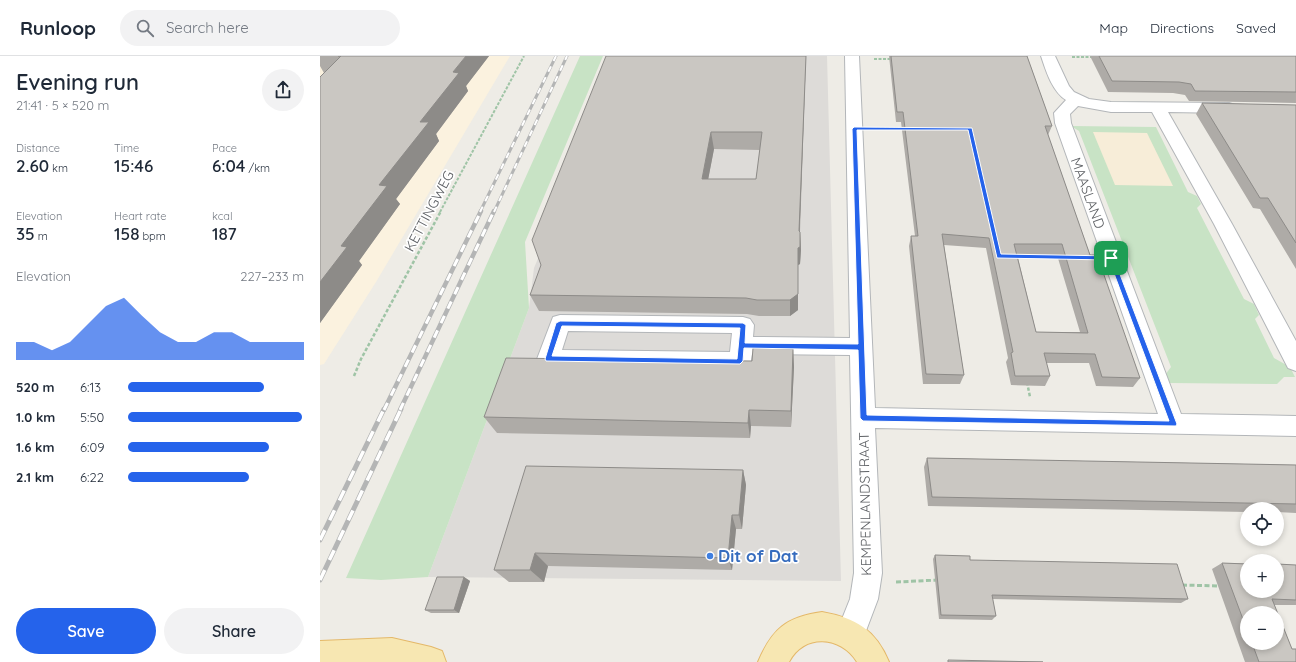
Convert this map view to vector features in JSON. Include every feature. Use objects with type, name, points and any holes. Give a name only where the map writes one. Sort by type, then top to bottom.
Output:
[{"type":"main road","points":[[773,662],[775,656],[786,641],[801,631],[818,626],[835,627],[851,634],[864,645],[874,662]]},
{"type":"main road","points":[[320,656],[392,652],[431,662]]},
{"type":"street","points":[[1048,56],[1064,92],[1075,100],[1099,106],[1242,109]]},
{"type":"street","name":"KEMPENLANDSTRAAT","points":[[851,634],[864,599],[867,583],[852,57]]},
{"type":"street","name":"MAASLAND","points":[[1075,100],[1062,114],[1063,123],[1173,424]]},
{"type":"street","points":[[1158,108],[1223,224],[1296,362]]},
{"type":"street","points":[[560,323],[743,325],[741,346],[740,361],[548,359],[560,323]]},
{"type":"street","points":[[741,346],[861,347]]},
{"type":"street","points":[[863,418],[1296,426]]},
{"type":"path","name":"KETTINGWEG","points":[[354,376],[361,359],[524,56]]},
{"type":"path","points":[[1048,56],[1098,57]]},
{"type":"path","points":[[852,57],[896,59]]},
{"type":"path","points":[[854,129],[910,128]]},
{"type":"path","points":[[1012,256],[1064,257]]},
{"type":"path","points":[[1026,378],[1035,421]]},
{"type":"path","points":[[867,583],[941,580]]},
{"type":"path","points":[[1175,585],[1226,586]]},
{"type":"shaded area","points":[[320,56],[510,56],[376,282],[324,364],[320,365]]},
{"type":"shaded area","points":[[622,56],[827,56],[841,581],[428,577],[529,308],[534,268],[615,76]]},
{"type":"green space","points":[[580,56],[603,56],[525,242],[529,308],[428,577],[381,580],[346,578]]},
{"type":"green space","points":[[1071,126],[1156,127],[1188,192],[1197,196],[1201,204],[1197,208],[1244,299],[1254,304],[1259,315],[1255,319],[1274,358],[1290,367],[1295,377],[1284,377],[1277,384],[1169,383],[1165,375],[1171,367],[1079,131]]},
{"type":"sand","points":[[1093,132],[1147,133],[1173,186],[1115,185]]},
{"type":"building","points":[[341,56],[466,56],[453,72],[459,73],[420,122],[429,122],[379,185],[387,186],[341,246],[347,247],[320,282],[320,77]]},
{"type":"building","points":[[606,56],[806,56],[799,231],[800,247],[798,248],[798,294],[790,300],[530,295],[541,265],[532,240]],"holes":[[[711,132],[762,132],[756,179],[702,179]]]},
{"type":"building","points":[[891,56],[1027,56],[1052,126],[1045,126],[1090,255],[1097,255],[1140,378],[1102,377],[1095,354],[1044,353],[1050,376],[1015,376],[1011,353],[1013,352],[989,238],[942,234],[964,375],[926,374],[911,236],[918,236],[903,112],[897,112]],"holes":[[[1014,244],[1062,244],[1088,333],[1036,332]]]},
{"type":"building","points":[[1099,56],[1296,56],[1296,92],[1195,91],[1191,84],[1179,82],[1112,81]]},
{"type":"building","points":[[1202,103],[1296,105],[1296,243],[1268,198],[1260,198]]},
{"type":"building","points":[[753,348],[793,349],[791,411],[749,410],[748,423],[484,417],[506,358],[752,361]]},
{"type":"building","points":[[927,458],[1296,465],[1296,504],[1284,504],[1284,502],[1240,503],[932,497]]},
{"type":"building","points":[[526,466],[743,470],[739,515],[732,515],[728,558],[535,553],[530,570],[494,570]]},
{"type":"building","points":[[935,555],[970,556],[970,560],[1177,564],[1188,599],[992,595],[996,616],[941,615]]},
{"type":"building","points":[[1222,563],[1240,564],[1240,598],[1284,598],[1284,564],[1296,565],[1296,600],[1272,599],[1275,606],[1240,606],[1240,611]]},
{"type":"building","points":[[437,577],[464,577],[454,610],[425,610]]},
{"type":"building","points":[[1284,629],[1292,649],[1296,649],[1296,662],[1259,662],[1255,650],[1284,650]]},
{"type":"building","points":[[948,660],[1043,662],[948,662]]},
{"type":"railway","points":[[480,212],[556,56]]},
{"type":"railway","points":[[494,212],[567,56]]},
{"type":"railway","points":[[384,410],[481,211]]},
{"type":"railway","points":[[400,410],[494,211]]},
{"type":"railway","points":[[320,540],[384,409]]},
{"type":"railway","points":[[320,580],[401,409]]},
{"type":"place","name":"Dit of Dat","points":[[710,556]]},
{"type":"route","points":[[1111,258],[999,256],[970,129],[854,129],[861,347],[741,346],[743,325],[560,323],[548,359],[740,361],[741,346],[801,346],[861,347],[863,418],[1173,424],[1111,258]]}]
